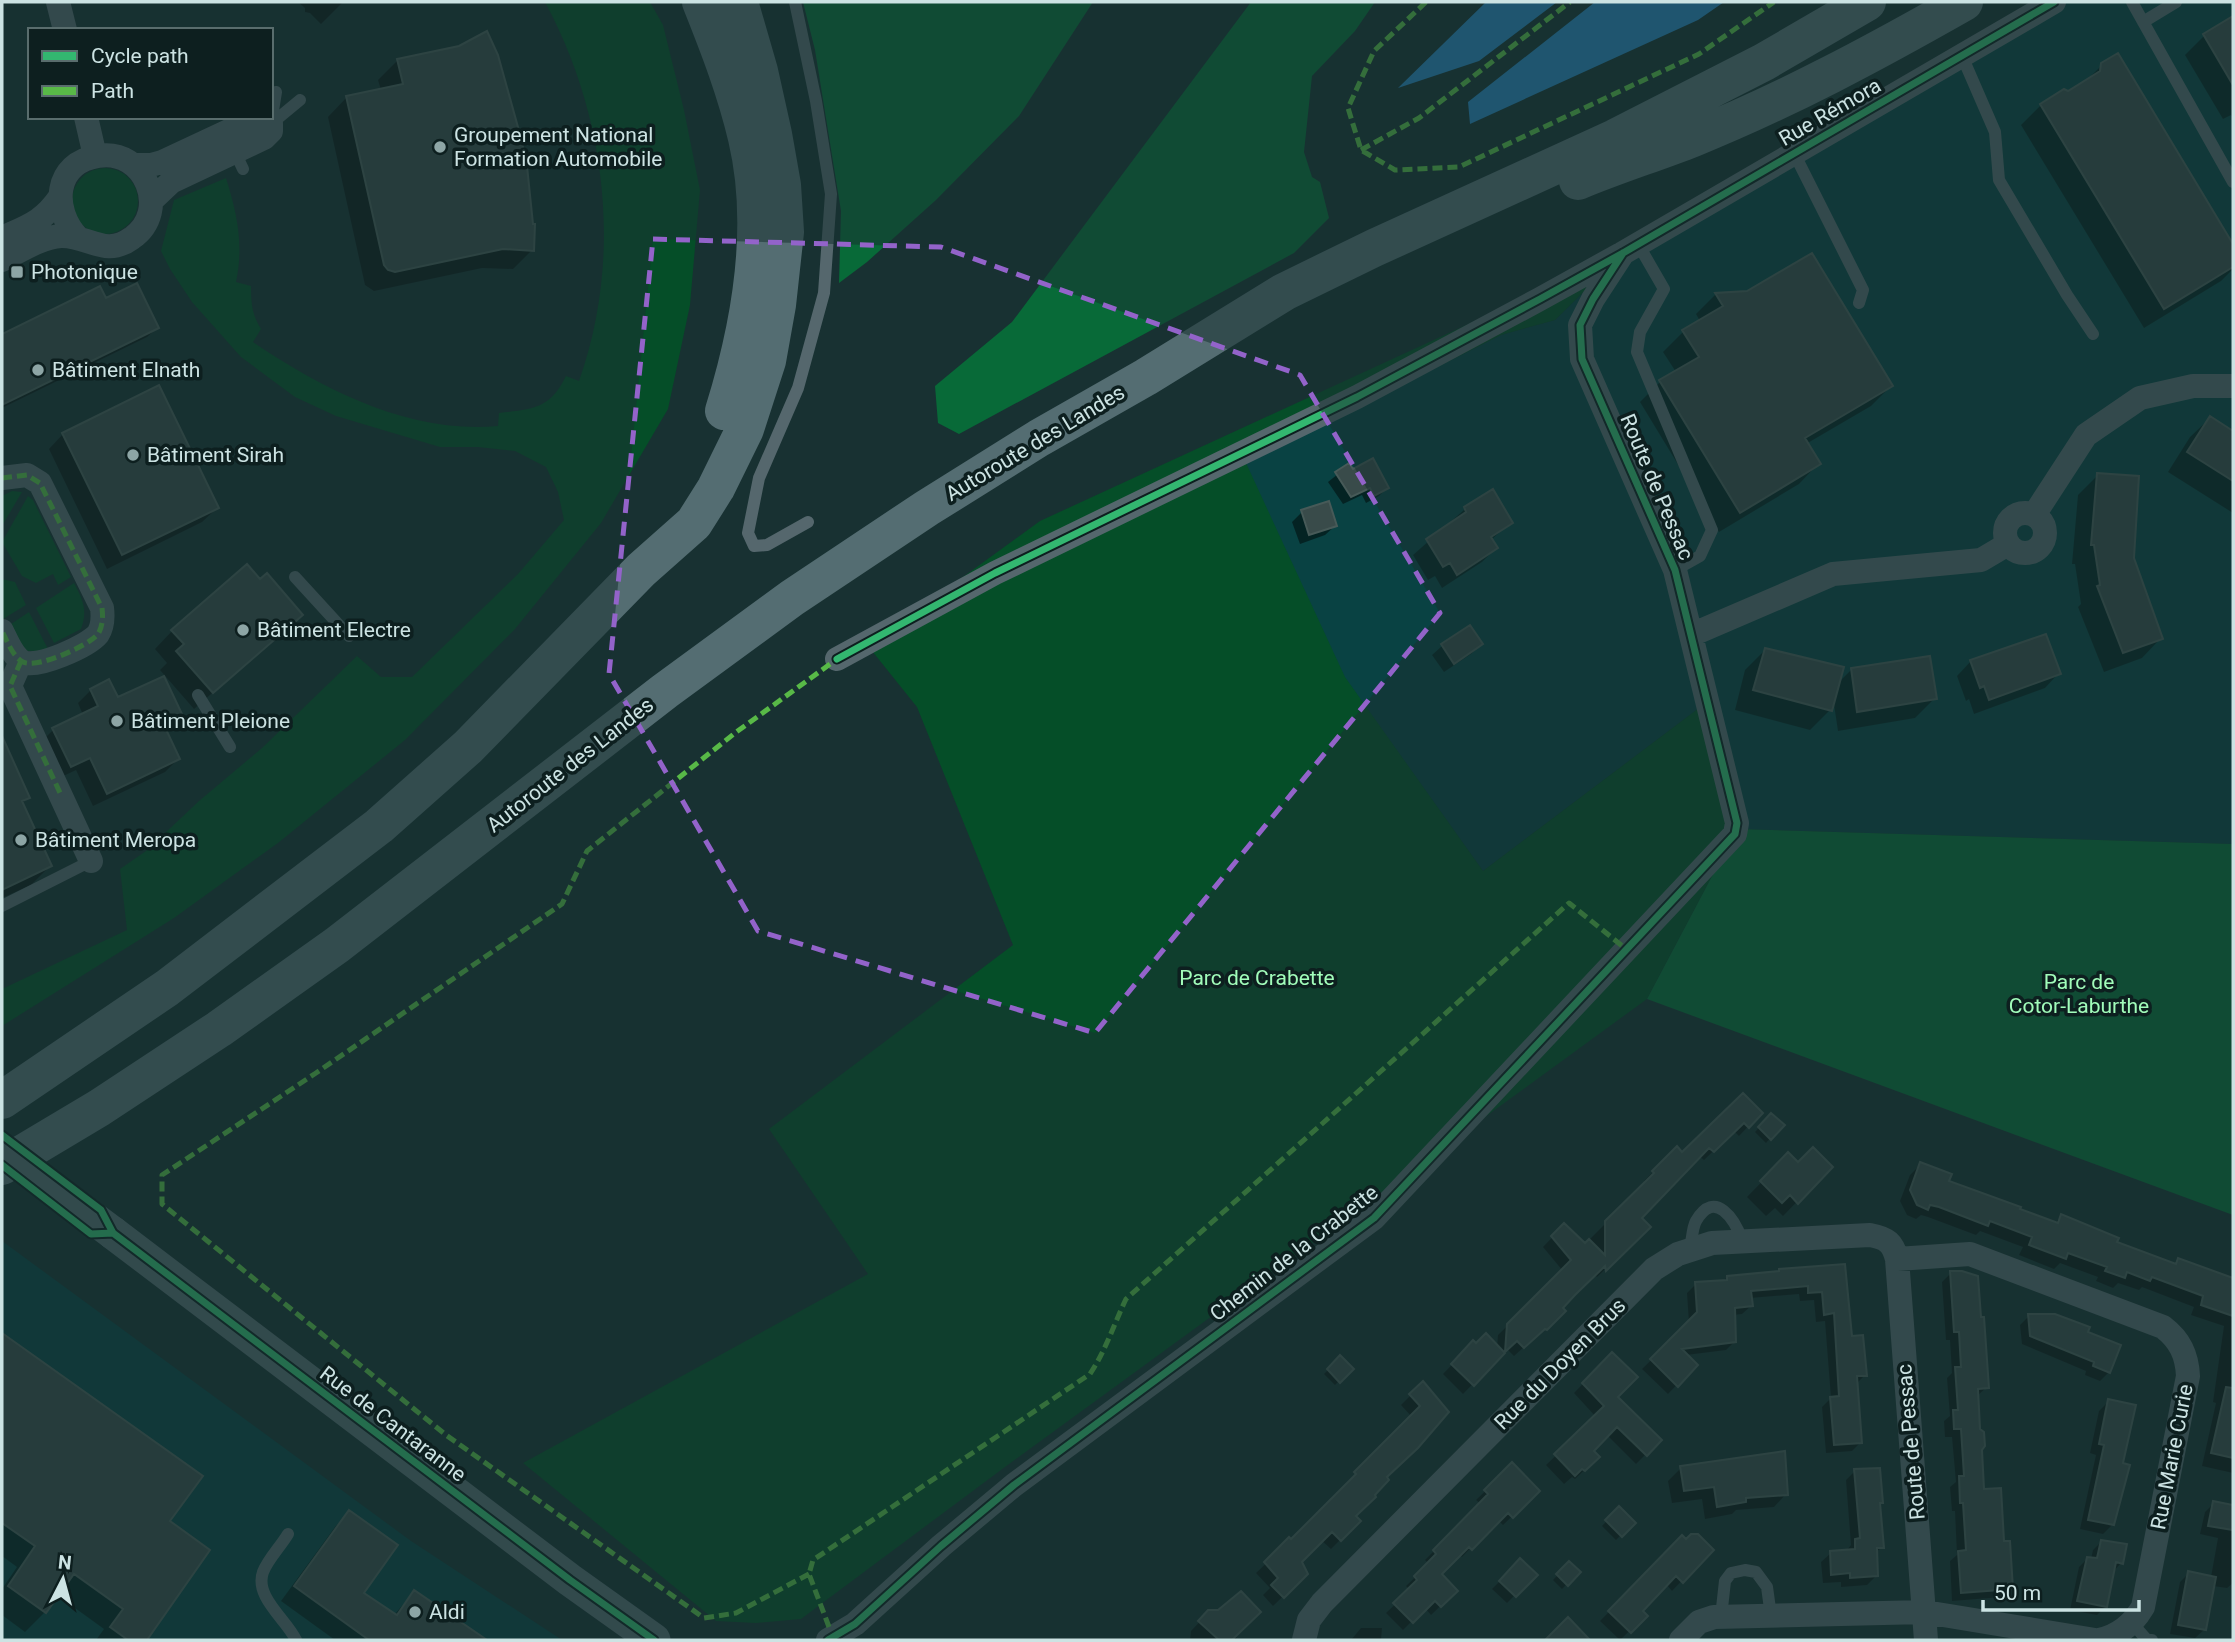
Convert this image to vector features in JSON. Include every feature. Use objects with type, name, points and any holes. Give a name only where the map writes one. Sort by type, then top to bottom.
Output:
[{"type":"highway","points":[[641,570],[694,477],[720,423],[736,374],[749,314],[755,197],[748,140],[730,74],[701,2]]},
{"type":"highway","points":[[2,1100],[167,988],[379,826],[468,747],[641,570],[694,523],[716,488],[745,429],[767,361],[777,305],[785,232],[782,185],[759,71],[739,2]]},
{"type":"highway","points":[[1146,377],[1284,292],[1615,138],[1764,62],[1867,2]]},
{"type":"highway","points":[[1146,377],[1546,195],[1693,138],[1803,89],[1889,45],[1964,2]]},
{"type":"highway","name":"Autoroute des Landes","points":[[2,1166],[99,1108],[209,1036],[337,945],[665,691],[792,598],[960,487],[1146,377]]},
{"type":"street","points":[[58,2],[64,28]]},
{"type":"street","name":"Rue Rémora","points":[[837,659],[995,573],[1357,397],[1630,248],[2054,2]]},
{"type":"street","points":[[86,119],[95,156]]},
{"type":"street","points":[[134,165],[162,162],[254,119]]},
{"type":"street","points":[[152,200],[171,182],[239,160],[271,131],[271,124],[266,119]]},
{"type":"street","points":[[2,260],[60,236],[78,238],[106,247],[133,238],[150,215],[152,200],[144,174],[134,165],[109,155],[95,156],[82,161],[71,171],[63,183],[61,212],[78,238]]},
{"type":"street","points":[[2,238],[49,214],[60,197]]},
{"type":"street","name":"Route de Pessac","points":[[1630,248],[1593,299],[1580,326],[1582,359],[1675,570],[1737,829]]},
{"type":"street","points":[[1691,635],[1833,574],[1981,560],[2008,544],[2014,550],[2029,552],[2042,544],[2045,529],[2034,515],[2086,435],[2140,398],[2193,386],[2233,386]]},
{"type":"street","points":[[2,478],[27,475],[40,483],[102,608],[103,619],[99,632],[90,641],[33,665],[22,662],[13,652],[2,631]]},
{"type":"street","points":[[22,662],[10,686],[91,860]]},
{"type":"street","name":"Chemin de la Crabette","points":[[828,1640],[853,1632],[941,1546],[1014,1485],[1374,1219],[1737,829]]},
{"type":"street","name":"Rue de Cantaranne","points":[[2,1150],[570,1580],[654,1640]]},
{"type":"street","name":"Rue du Doyen Brus","points":[[1299,1638],[1322,1603],[1654,1269],[1690,1249],[1712,1243],[1742,1240],[1871,1235],[1884,1237],[1894,1252]]},
{"type":"street","name":"Route de Pessac","points":[[1894,1252],[1926,1640]]},
{"type":"street","name":"Rue Marie Curie","points":[[1894,1252],[1970,1254],[2163,1327],[2180,1344],[2186,1356],[2188,1376],[2147,1591],[2143,1607],[2132,1623]]},
{"type":"street","points":[[1681,1640],[1699,1622],[1721,1618],[1771,1616],[1925,1612],[2097,1640],[2115,1635],[2132,1623]]},
{"type":"lane","points":[[794,2],[816,101],[831,194],[824,293],[798,388],[759,478],[748,533],[754,546],[767,545],[808,523]]},
{"type":"lane","points":[[2132,2],[2233,182]]},
{"type":"lane","points":[[2143,22],[2176,2]]},
{"type":"lane","points":[[1962,56],[1995,132],[1999,180],[2093,334]]},
{"type":"lane","points":[[273,111],[276,92]]},
{"type":"lane","points":[[271,124],[300,100]]},
{"type":"lane","points":[[271,124],[272,119]]},
{"type":"lane","points":[[1794,153],[1863,290],[1859,303]]},
{"type":"lane","points":[[1630,248],[1664,289],[1640,332],[1637,352],[1713,530],[1700,556],[1675,570]]},
{"type":"lane","points":[[295,577],[349,636]]},
{"type":"lane","points":[[198,695],[230,747]]},
{"type":"lane","points":[[2,906],[91,860]]},
{"type":"lane","points":[[1690,1249],[1695,1222],[1706,1210],[1716,1207],[1724,1210],[1735,1223],[1742,1240]]},
{"type":"lane","points":[[288,1534],[263,1572],[262,1583],[265,1597],[281,1615],[296,1640]]},
{"type":"lane","points":[[1721,1618],[1725,1581],[1731,1573],[1745,1570],[1756,1572],[1766,1587],[1771,1616]]},
{"type":"lane","points":[[2132,1623],[2147,1640],[2152,1640]]},
{"type":"highlighted area","points":[[653,239],[941,247],[1300,375],[1440,613],[1095,1033],[758,931],[609,674]]},
{"type":"shaded area","points":[[2054,2],[2233,2],[2233,844],[1737,829],[1707,702],[1483,871],[1344,677],[1245,463],[1501,335],[1555,320],[1623,253]]},
{"type":"shaded area","points":[[2,1241],[411,1541],[562,1640],[2,1640]]},
{"type":"green space","points":[[545,2],[650,2],[663,25],[700,190],[690,305],[668,409],[601,523],[515,629],[405,740],[278,843],[174,918],[2,1026],[2,989],[127,930],[120,869],[146,851],[199,801],[262,748],[357,656],[381,677],[412,677],[518,574],[564,520],[558,492],[546,467],[515,451],[440,447],[336,416],[295,397],[241,357],[192,302],[161,251],[174,200],[226,178],[238,229],[236,282],[251,286],[253,309],[261,329],[253,342],[280,360],[369,405],[401,416],[465,427],[498,426],[499,413],[531,408],[547,401],[566,376],[579,381],[593,334],[601,286],[604,237],[602,188],[595,140],[583,92],[566,46]]},
{"type":"green space","points":[[803,2],[1093,2],[1019,116],[936,200],[867,262],[839,283],[841,211],[815,50]]},
{"type":"green space","points":[[1251,2],[1375,2],[1355,31],[1312,76],[1304,152],[1312,177],[1320,182],[1329,218],[1294,253],[959,434],[938,423],[935,386],[1012,322]]},
{"type":"green space","points":[[105,168],[128,178],[138,201],[128,224],[105,234],[82,224],[72,201],[82,178]]},
{"type":"green space","name":"Parc de Crabette","points":[[1623,253],[1555,320],[1501,335],[1246,463],[1345,677],[1483,871],[1707,702],[1737,829],[1647,999],[801,1619],[756,1623],[716,1621],[523,1463],[868,1274],[769,1129],[1013,945],[917,707],[868,646],[1040,521]]},
{"type":"green space","points":[[12,491],[22,492],[2,526],[2,496]]},
{"type":"green space","points":[[28,496],[33,500],[71,577],[58,585],[53,574],[36,583],[22,576],[2,542]]},
{"type":"green space","points":[[2,579],[15,582],[26,605],[3,619]]},
{"type":"green space","points":[[74,583],[84,605],[81,629],[54,643],[36,608]]},
{"type":"green space","points":[[29,612],[49,651],[26,651],[8,626]]},
{"type":"green space","name":"Parc de Cotor-Laburthe","points":[[1737,829],[2233,844],[2233,1215],[1647,999]]},
{"type":"water","points":[[1486,2],[1557,2],[1479,61],[1398,88]]},
{"type":"water","points":[[1595,2],[1724,2],[1698,20],[1470,124],[1468,102]]},
{"type":"building","points":[[2233,16],[2233,85],[2203,34]]},
{"type":"building","name":"Groupement National Formation Automobile","points":[[487,31],[498,55],[527,166],[535,224],[534,251],[503,249],[395,272],[388,270],[384,265],[346,96],[403,84],[397,59],[459,46]]},
{"type":"building","points":[[2118,53],[2233,244],[2233,267],[2164,309],[2040,104],[2064,89],[2068,91],[2100,71],[2101,63]]},
{"type":"building","points":[[1812,253],[1893,386],[1805,438],[1821,464],[1740,513],[1659,380],[1699,357],[1682,330],[1723,306],[1715,293],[1747,291]]},
{"type":"building","name":"Bâtiment Elnath","points":[[137,283],[159,328],[2,405],[2,334],[100,286],[106,298]]},
{"type":"building","name":"Bâtiment Sirah","points":[[159,385],[219,508],[122,555],[62,433]]},
{"type":"building","points":[[2210,416],[2233,431],[2233,481],[2187,452]]},
{"type":"building","points":[[1373,458],[1389,488],[1374,496],[1370,488],[1351,497],[1335,472],[1349,463],[1353,469]]},
{"type":"building","points":[[2097,473],[2139,476],[2134,558],[2163,639],[2123,653],[2097,586],[2100,585],[2094,545],[2091,545]]},
{"type":"building","points":[[1493,489],[1513,523],[1491,537],[1498,548],[1457,575],[1450,563],[1443,567],[1426,539],[1466,512],[1464,507]]},
{"type":"building","points":[[1329,501],[1337,526],[1309,535],[1301,510]]},
{"type":"building","name":"Bâtiment Electre","points":[[247,564],[260,579],[267,573],[303,615],[213,693],[176,651],[184,644],[171,630]]},
{"type":"building","points":[[1470,625],[1483,644],[1454,664],[1441,644]]},
{"type":"building","points":[[2046,634],[2061,674],[1989,700],[1984,686],[1980,688],[1970,660]]},
{"type":"building","points":[[1765,648],[1844,667],[1832,711],[1753,690]]},
{"type":"building","points":[[1930,656],[1937,699],[1857,712],[1851,668]]},
{"type":"building","name":"Bâtiment Pleione","points":[[164,676],[182,714],[163,723],[180,759],[107,794],[90,758],[71,767],[52,728],[98,706],[90,689],[109,679],[118,697]]},
{"type":"building","points":[[2,736],[30,798],[22,801],[52,866],[2,890]]},
{"type":"building","points":[[1743,1093],[1763,1113],[1749,1128],[1744,1123],[1714,1152],[1709,1148],[1642,1218],[1651,1227],[1606,1271],[1605,1266],[1575,1295],[1563,1308],[1566,1311],[1547,1330],[1524,1348],[1517,1341],[1505,1352],[1507,1324],[1571,1260],[1551,1236],[1564,1223],[1585,1243],[1589,1239],[1605,1255],[1605,1221],[1654,1173],[1652,1171],[1677,1146],[1682,1152]]},
{"type":"building","points":[[1771,1113],[1785,1125],[1771,1140],[1758,1127]]},
{"type":"building","points":[[1813,1147],[1833,1167],[1798,1204],[1790,1195],[1782,1203],[1760,1181],[1788,1152],[1798,1162]]},
{"type":"building","points":[[1920,1162],[1952,1174],[1949,1181],[2021,1207],[2020,1209],[2058,1223],[2061,1214],[2119,1238],[2117,1242],[2176,1264],[2178,1258],[2233,1278],[2233,1316],[2201,1305],[2203,1296],[2152,1277],[2150,1281],[2127,1272],[2125,1278],[2105,1271],[2107,1267],[2068,1253],[2066,1259],[2029,1245],[2032,1237],[1990,1221],[1988,1226],[1939,1207],[1930,1205],[1928,1210],[1917,1205],[1910,1190]]},
{"type":"building","points":[[1845,1264],[1852,1336],[1863,1335],[1867,1376],[1857,1376],[1862,1443],[1834,1445],[1830,1397],[1839,1396],[1834,1313],[1824,1315],[1822,1292],[1808,1293],[1808,1286],[1751,1291],[1753,1306],[1735,1308],[1736,1342],[1682,1349],[1698,1365],[1678,1387],[1650,1359],[1697,1312],[1695,1282],[1727,1280],[1727,1276],[1779,1269]]},
{"type":"building","points":[[1950,1271],[1962,1271],[1978,1276],[1989,1388],[1978,1389],[1980,1429],[1984,1432],[1985,1446],[1982,1450],[1984,1489],[2001,1488],[2004,1541],[2010,1541],[2013,1589],[1961,1593],[1958,1551],[1966,1550],[1959,1476],[1964,1476],[1961,1429],[1954,1429],[1953,1410],[1958,1410],[1955,1367],[1961,1367],[1959,1332],[1954,1332]]},
{"type":"building","points":[[2028,1314],[2055,1314],[2090,1327],[2088,1332],[2121,1345],[2110,1373],[2093,1366],[2094,1362],[2030,1336]]},
{"type":"building","points":[[2,1333],[203,1476],[170,1521],[210,1550],[147,1640],[128,1640],[110,1627],[123,1609],[74,1574],[46,1613],[8,1586],[35,1546],[2,1523]]},
{"type":"building","points":[[1486,1333],[1505,1353],[1474,1386],[1451,1364],[1473,1340],[1476,1343]]},
{"type":"building","points":[[1612,1352],[1638,1377],[1618,1397],[1662,1440],[1647,1456],[1617,1427],[1594,1451],[1600,1457],[1575,1476],[1554,1454],[1604,1406],[1582,1383]]},
{"type":"building","points":[[1340,1355],[1354,1369],[1340,1383],[1327,1369]]},
{"type":"building","points":[[1423,1381],[1449,1412],[1418,1448],[1387,1477],[1389,1480],[1376,1497],[1356,1516],[1361,1521],[1341,1541],[1332,1532],[1302,1562],[1308,1574],[1284,1598],[1271,1585],[1278,1578],[1264,1562],[1356,1474],[1354,1472],[1420,1406],[1409,1394]]},
{"type":"building","points":[[2226,1387],[2233,1388],[2233,1458],[2211,1453]]},
{"type":"building","points":[[2108,1399],[2136,1405],[2123,1463],[2130,1465],[2114,1525],[2088,1520],[2104,1445],[2099,1444]]},
{"type":"building","points":[[1785,1451],[1788,1495],[1746,1498],[1746,1502],[1717,1507],[1714,1487],[1684,1491],[1680,1466]]},
{"type":"building","points":[[1512,1462],[1540,1491],[1513,1518],[1508,1513],[1472,1550],[1469,1547],[1442,1574],[1458,1591],[1441,1607],[1435,1601],[1413,1623],[1393,1603],[1417,1580],[1414,1576],[1436,1554],[1433,1550],[1488,1494],[1484,1490]]},
{"type":"building","points":[[1880,1468],[1884,1548],[1877,1548],[1878,1576],[1850,1578],[1850,1573],[1831,1575],[1830,1551],[1855,1549],[1855,1539],[1860,1538],[1854,1469]]},
{"type":"building","points":[[2213,1501],[2233,1505],[2233,1530],[2208,1526]]},
{"type":"building","points":[[1619,1506],[1636,1523],[1622,1537],[1605,1520]]},
{"type":"building","points":[[349,1510],[398,1545],[364,1593],[397,1615],[414,1590],[487,1640],[369,1640],[294,1586]]},
{"type":"building","points":[[1691,1534],[1698,1534],[1714,1550],[1683,1583],[1676,1576],[1643,1611],[1648,1616],[1631,1633],[1608,1611],[1682,1535],[1686,1539]]},
{"type":"building","points":[[2101,1540],[2127,1544],[2123,1564],[2116,1562],[2107,1607],[2077,1601],[2087,1557],[2097,1558]]},
{"type":"building","points":[[1520,1558],[1538,1575],[1516,1597],[1499,1581]]},
{"type":"building","points":[[1569,1561],[1581,1572],[1568,1586],[1556,1574]]},
{"type":"building","points":[[2188,1571],[2216,1577],[2206,1630],[2178,1625]]},
{"type":"building","points":[[1241,1591],[1261,1612],[1232,1640],[1219,1640],[1198,1621],[1208,1610],[1218,1610]]},
{"type":"building","points":[[1568,1617],[1590,1640],[1545,1640]]},
{"type":"marked path","points":[[1426,2],[1374,51],[1348,108],[1361,150],[1395,170],[1459,167],[1699,54],[1774,2]]},
{"type":"marked path","points":[[1361,150],[1419,118],[1570,2]]},
{"type":"marked path","points":[[2,478],[27,475],[40,483],[103,614],[100,631],[92,639],[62,655],[39,662],[19,660],[2,631]]},
{"type":"marked path","points":[[809,1574],[736,1613],[704,1618],[446,1435],[162,1204],[162,1175],[562,904],[587,851],[735,733],[837,659]]},
{"type":"marked path","points":[[21,661],[10,686],[62,797]]},
{"type":"marked path","points":[[829,1627],[809,1574],[813,1560],[1090,1374],[1126,1299],[1569,903],[1626,949]]},
{"type":"cycle path","points":[[837,659],[995,573],[1357,397],[1540,299],[2054,2]]},
{"type":"cycle path","points":[[828,1640],[855,1624],[941,1546],[1014,1485],[1374,1218],[1735,834],[1737,823],[1675,570],[1582,359],[1580,325],[1593,299],[1623,253]]},
{"type":"cycle path","points":[[2,1135],[101,1210],[113,1233],[570,1580],[654,1640]]},
{"type":"cycle path","points":[[2,1165],[91,1234],[113,1233]]},
{"type":"place","name":"Groupement National Formation Automobile","points":[[440,147]]},
{"type":"place","name":"Photonique","points":[[17,272]]},
{"type":"place","name":"Bâtiment Elnath","points":[[38,370]]},
{"type":"place","name":"Bâtiment Sirah","points":[[133,455]]},
{"type":"place","name":"Bâtiment Electre","points":[[243,630]]},
{"type":"place","name":"Bâtiment Pleione","points":[[117,721]]},
{"type":"place","name":"Bâtiment Meropa","points":[[21,840]]},
{"type":"place","name":"Aldi","points":[[415,1612]]}]
